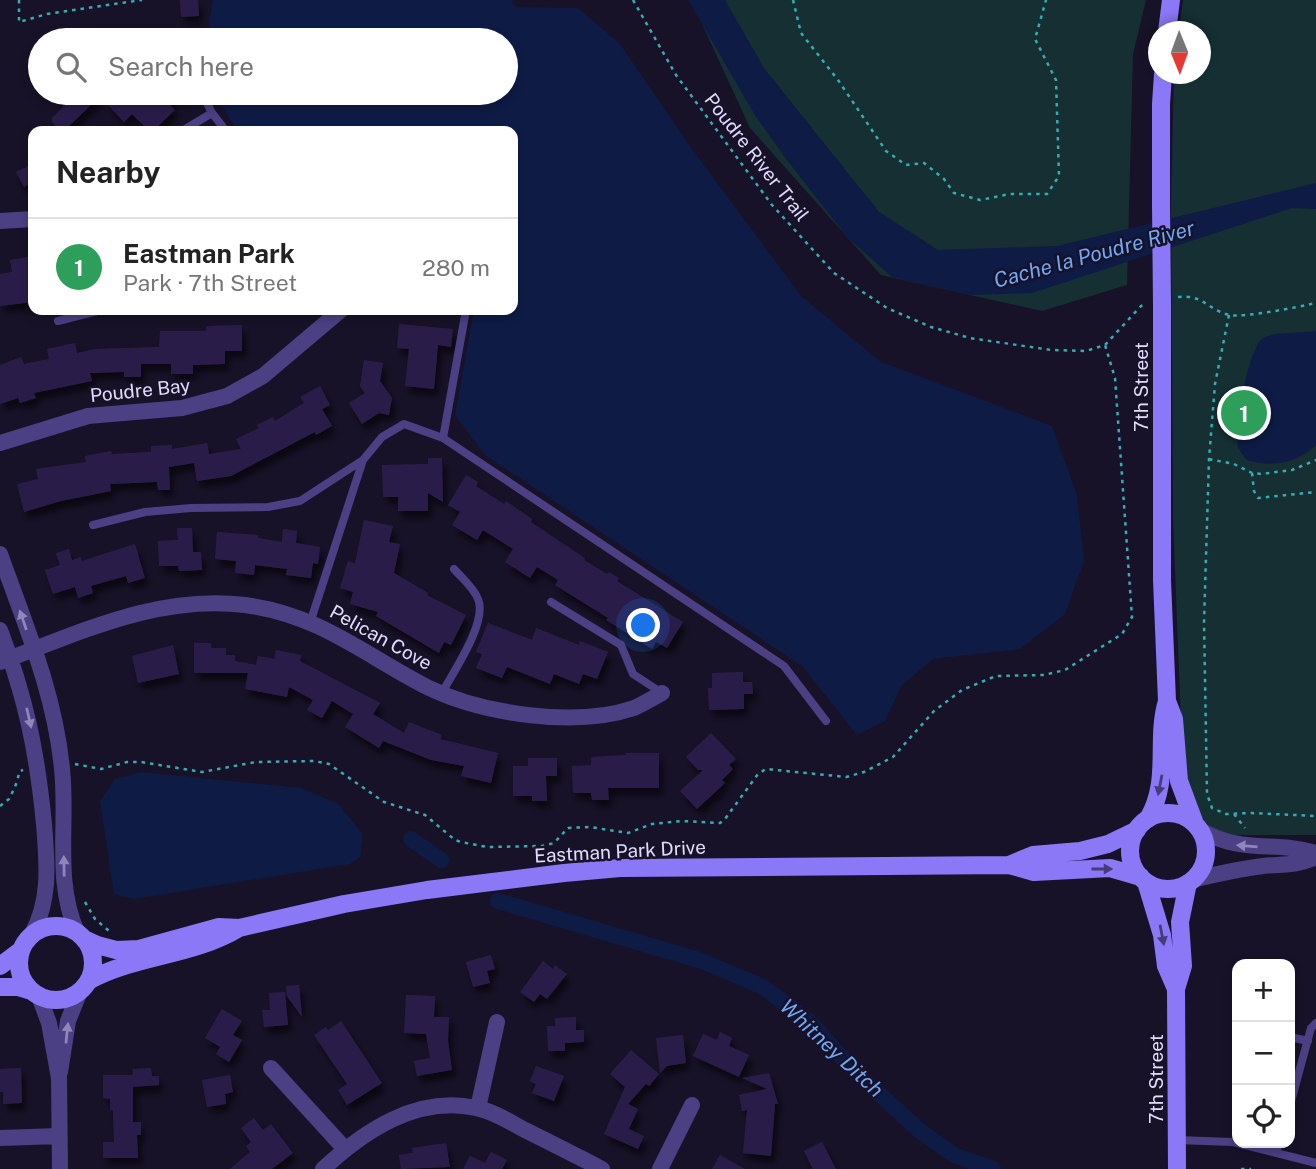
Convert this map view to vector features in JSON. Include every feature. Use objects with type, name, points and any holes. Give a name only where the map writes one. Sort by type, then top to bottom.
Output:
[{"type":"street","points":[[1168,21],[1171,0]]},
{"type":"street","name":"7th Street","points":[[1162,84],[1162,580],[1167,701],[1174,719],[1179,781],[1198,827]]},
{"type":"street","points":[[0,221],[28,219]]},
{"type":"street","name":"Poudre Bay","points":[[0,443],[88,416],[182,408],[227,396],[263,376],[335,315]]},
{"type":"street","points":[[0,554],[50,700],[62,765],[64,883],[70,918],[93,959],[92,970],[68,1021],[59,1078]]},
{"type":"street","name":"Pelican Cove","points":[[5,660],[132,614],[190,603],[253,606],[310,622],[336,633],[414,680],[442,693],[505,712],[557,716],[600,715],[634,707],[662,693]]},
{"type":"street","points":[[0,630],[5,660],[25,701],[38,768],[47,883],[42,912],[32,934],[20,951],[0,966]]},
{"type":"street","name":"7th Street","points":[[1142,824],[1160,792],[1161,720],[1167,701]]},
{"type":"street","points":[[1178,814],[1226,843],[1297,847],[1316,855],[1298,865],[1230,871],[1171,889],[1154,886],[1144,880],[1134,867],[1130,855],[1132,842],[1142,824],[1157,815],[1178,814]]},
{"type":"street","name":"Eastman Park Drive","points":[[1009,865],[1033,855],[1080,851],[1108,844],[1142,824]]},
{"type":"street","points":[[1190,882],[1205,862],[1205,840],[1198,827]]},
{"type":"street","name":"Eastman Park Drive","points":[[80,936],[97,946],[116,950],[139,949],[219,927],[239,928],[344,904],[427,890],[564,873],[693,867],[1009,865],[1034,872],[1110,868],[1144,880]]},
{"type":"street","name":"7th Street","points":[[1144,880],[1162,935],[1166,965],[1176,989]]},
{"type":"street","name":"7th Street","points":[[1177,1169],[1176,989],[1183,966],[1180,922],[1190,882]]},
{"type":"street","points":[[32,934],[41,929],[59,926],[80,936]]},
{"type":"street","name":"Eastman Park Drive","points":[[84,986],[117,967],[221,939],[239,928]]},
{"type":"street","points":[[20,951],[20,974],[35,994],[49,1023],[59,1078],[60,1169]]},
{"type":"street","points":[[0,987],[18,987],[60,1000],[84,986]]},
{"type":"street","points":[[478,1108],[497,1023]]},
{"type":"street","points":[[271,1068],[345,1149]]},
{"type":"street","points":[[660,1169],[692,1105]]},
{"type":"street","points":[[323,1169],[377,1126],[411,1111],[460,1106],[478,1108],[593,1167]]},
{"type":"street","points":[[0,1138],[60,1136]]},
{"type":"lane","points":[[208,105],[222,126]]},
{"type":"lane","points":[[190,126],[212,113]]},
{"type":"lane","points":[[58,321],[81,315]]},
{"type":"lane","points":[[443,438],[465,315]]},
{"type":"lane","points":[[93,525],[145,512],[191,508],[268,507],[300,501],[363,460],[382,437],[404,424],[443,438],[784,666],[826,721]]},
{"type":"lane","points":[[310,622],[363,460]]},
{"type":"lane","points":[[442,693],[475,630],[481,612],[478,598],[454,569]]},
{"type":"lane","points":[[551,602],[621,645],[633,674],[662,693]]},
{"type":"lane","points":[[1295,1087],[1311,1028],[1316,1024]]},
{"type":"lane","points":[[1295,1038],[1308,1041]]},
{"type":"lane","points":[[1177,1140],[1233,1142],[1316,1163]]},
{"type":"lane","points":[[1276,1153],[1278,1148]]},
{"type":"path","points":[[19,0],[19,22],[47,14],[142,0]]},
{"type":"path","name":"Poudre River Trail","points":[[633,0],[676,75],[772,205],[834,273],[854,288],[887,308],[930,327],[970,338],[1062,350],[1086,351],[1105,345]]},
{"type":"path","points":[[793,0],[801,33],[838,80],[886,150],[906,166],[924,163],[944,179],[954,193],[980,200],[1010,194],[1047,194],[1059,176],[1056,80],[1035,39],[1046,0]]},
{"type":"path","points":[[62,765],[80,764],[101,769],[127,762],[141,762],[202,772],[256,762],[314,761],[329,764],[384,802],[425,815],[455,840],[486,847],[542,846],[554,843],[568,828],[590,827],[628,833],[652,824],[681,821],[720,822],[758,774],[766,769],[846,777],[864,772],[893,757],[934,711],[962,690],[996,676],[1044,675],[1065,670],[1122,634],[1132,617],[1115,378],[1105,345],[1140,306],[1188,296],[1202,299],[1229,315],[1289,309],[1316,303]]},
{"type":"path","points":[[1229,315],[1215,384],[1209,459],[1204,622],[1207,794],[1212,808],[1219,813],[1316,816]]},
{"type":"path","points":[[1209,459],[1234,464],[1252,473],[1292,470],[1316,460]]},
{"type":"path","points":[[1252,473],[1254,491],[1258,498],[1316,492]]},
{"type":"path","points":[[0,806],[9,799],[20,771],[38,768]]},
{"type":"path","points":[[1234,814],[1246,830]]},
{"type":"path","points":[[84,898],[95,919],[109,931],[118,934]]},
{"type":"path","points":[[1241,1169],[1251,1169]]},
{"type":"green space","points":[[691,0],[1146,0],[1133,54],[1127,285],[1042,311],[881,275],[750,128]]},
{"type":"green space","points":[[1183,0],[1316,0],[1316,835],[1197,835],[1185,824],[1173,519],[1171,203],[1174,84],[1211,84],[1211,21],[1180,21]]},
{"type":"water","points":[[213,0],[512,0],[516,7],[578,8],[620,44],[692,149],[801,296],[881,362],[1052,426],[1077,495],[1084,561],[1065,614],[1020,649],[933,659],[901,686],[885,721],[857,735],[802,666],[485,455],[455,415],[473,315],[518,315],[518,126],[235,126],[221,105],[518,105],[518,28],[208,28]]},
{"type":"water","name":"Cache la Poudre River","points":[[688,0],[725,0],[764,68],[879,212],[938,250],[1057,246],[1316,183],[1316,209],[1292,208],[1032,293],[970,295],[892,277],[847,237],[787,160],[756,117]]},
{"type":"water","points":[[1316,331],[1316,445],[1301,456],[1284,462],[1265,464],[1247,460],[1238,447],[1238,424],[1247,373],[1257,345],[1267,336]]},
{"type":"water","points":[[141,772],[301,788],[338,804],[363,834],[360,857],[350,864],[133,899],[114,894],[100,801],[115,779]]},
{"type":"building","points":[[180,0],[198,0],[199,16],[181,17]]},
{"type":"building","points":[[91,105],[69,126],[55,126],[52,118],[64,106]]},
{"type":"building","points":[[108,105],[171,105],[175,110],[158,126],[144,126],[132,114],[124,122]]},
{"type":"building","points":[[28,166],[28,185],[24,187],[16,172]]},
{"type":"building","points":[[28,257],[28,303],[0,306],[0,274],[12,272],[10,260]]},
{"type":"building","points":[[399,324],[453,329],[451,347],[438,345],[434,389],[405,386],[409,349],[397,348]]},
{"type":"building","points":[[242,325],[242,351],[225,351],[225,364],[193,365],[193,374],[171,374],[171,364],[141,364],[141,377],[124,377],[124,372],[90,373],[92,381],[34,393],[36,398],[20,403],[18,398],[0,404],[0,365],[21,357],[24,364],[49,359],[47,349],[75,343],[77,353],[95,349],[159,347],[160,331],[206,331],[206,326]]},
{"type":"building","points":[[364,360],[383,363],[380,381],[392,398],[389,415],[379,413],[362,424],[349,403],[365,393],[360,386]]},
{"type":"building","points":[[320,386],[330,405],[322,409],[332,426],[316,435],[315,432],[231,476],[197,481],[194,463],[169,467],[170,490],[158,490],[157,482],[110,484],[111,491],[24,512],[17,484],[38,479],[36,469],[86,462],[85,456],[111,451],[112,454],[151,452],[151,446],[172,445],[172,449],[207,443],[209,454],[241,449],[236,439],[259,428],[257,425],[273,417],[275,421],[304,403],[300,397]]},
{"type":"building","points":[[428,458],[442,458],[443,502],[428,493],[428,511],[398,511],[398,497],[383,497],[382,465],[428,464]]},
{"type":"building","points":[[466,475],[478,482],[476,486],[504,504],[506,501],[532,519],[531,522],[585,558],[584,560],[619,578],[617,581],[683,622],[667,648],[656,642],[652,649],[555,585],[558,580],[537,567],[530,578],[505,562],[513,549],[483,530],[477,540],[452,525],[460,512],[448,505]]},
{"type":"building","points":[[364,520],[393,526],[389,542],[400,544],[394,573],[428,593],[427,595],[466,615],[451,645],[444,642],[439,653],[376,616],[378,612],[350,604],[353,592],[340,588],[348,561],[355,563]]},
{"type":"building","points":[[177,528],[192,528],[193,552],[201,552],[202,570],[179,571],[178,566],[159,566],[158,541],[178,540]]},
{"type":"building","points":[[283,529],[297,531],[296,543],[320,547],[318,564],[313,563],[311,578],[286,575],[287,569],[255,565],[254,575],[235,573],[236,561],[215,559],[217,532],[258,535],[258,538],[282,542]]},
{"type":"building","points":[[135,544],[145,578],[128,583],[126,576],[91,586],[93,593],[78,598],[75,587],[53,594],[45,570],[60,565],[56,553],[69,549],[72,560],[81,557],[82,561]]},
{"type":"building","points":[[488,623],[532,640],[536,628],[579,645],[580,641],[608,652],[597,679],[583,674],[579,684],[554,674],[550,684],[507,667],[502,678],[476,668],[482,654],[476,652]]},
{"type":"building","points":[[194,643],[211,643],[211,648],[226,648],[226,655],[235,655],[235,661],[256,665],[258,656],[274,659],[276,650],[301,655],[300,661],[380,703],[373,714],[404,733],[409,722],[442,735],[440,739],[498,753],[491,783],[461,776],[464,766],[431,760],[383,741],[379,748],[345,727],[353,714],[332,701],[322,718],[307,710],[313,700],[289,687],[287,697],[245,689],[248,673],[194,673]]},
{"type":"building","points":[[173,645],[179,674],[138,683],[132,656]]},
{"type":"building","points":[[743,672],[743,682],[752,682],[753,694],[744,694],[744,709],[709,710],[708,688],[712,688],[712,673]]},
{"type":"building","points":[[711,733],[736,759],[729,765],[733,769],[722,780],[725,783],[697,809],[680,791],[703,770],[698,770],[686,757]]},
{"type":"building","points":[[659,753],[659,788],[608,788],[609,800],[592,800],[591,793],[573,793],[572,766],[591,765],[591,757]]},
{"type":"building","points":[[528,758],[557,758],[557,776],[546,776],[547,801],[532,801],[532,796],[513,796],[513,766],[528,766]]},
{"type":"building","points":[[491,955],[495,969],[487,971],[490,983],[473,987],[466,962]]},
{"type":"building","points":[[543,961],[553,969],[555,965],[567,974],[547,999],[540,994],[534,1002],[520,992]]},
{"type":"building","points":[[299,985],[302,1017],[287,996],[286,986]]},
{"type":"building","points":[[285,992],[288,1025],[264,1027],[262,1010],[270,1010],[269,993]]},
{"type":"building","points":[[406,995],[435,996],[434,1017],[449,1017],[448,1041],[452,1070],[417,1076],[414,1061],[430,1058],[426,1034],[404,1033]]},
{"type":"building","points":[[222,1009],[242,1021],[233,1035],[242,1040],[229,1062],[216,1054],[220,1047],[205,1038]]},
{"type":"building","points":[[576,1017],[576,1030],[584,1030],[584,1042],[565,1043],[565,1051],[548,1051],[547,1026],[555,1026],[555,1018]]},
{"type":"building","points":[[341,1021],[382,1083],[347,1105],[338,1090],[347,1084],[314,1035]]},
{"type":"building","points":[[720,1032],[732,1038],[729,1046],[749,1055],[739,1077],[693,1056],[703,1034],[717,1040]]},
{"type":"building","points":[[683,1035],[686,1063],[667,1066],[660,1073],[656,1038]]},
{"type":"building","points":[[631,1050],[659,1074],[628,1104],[638,1109],[629,1129],[644,1136],[638,1149],[604,1134],[625,1087],[610,1074]]},
{"type":"building","points":[[536,1066],[564,1076],[554,1101],[532,1093],[536,1084],[530,1081]]},
{"type":"building","points":[[21,1068],[22,1103],[3,1104],[0,1069]]},
{"type":"building","points":[[151,1068],[152,1076],[159,1076],[159,1085],[133,1087],[133,1122],[141,1122],[141,1135],[137,1135],[138,1158],[103,1158],[103,1142],[114,1142],[113,1110],[110,1110],[110,1099],[103,1098],[103,1075],[133,1075],[133,1069]]},
{"type":"building","points":[[769,1073],[778,1104],[775,1104],[771,1156],[743,1153],[747,1110],[742,1111],[739,1095],[767,1089],[742,1078]]},
{"type":"building","points":[[230,1075],[233,1092],[225,1094],[226,1104],[207,1107],[202,1080]]},
{"type":"building","points":[[254,1118],[263,1130],[271,1124],[293,1153],[272,1169],[230,1169],[250,1152],[246,1146],[251,1142],[241,1128]]},
{"type":"building","points":[[822,1142],[836,1169],[813,1169],[804,1151]]},
{"type":"building","points":[[446,1143],[450,1167],[401,1169],[399,1155],[413,1153],[412,1148]]},
{"type":"building","points":[[491,1152],[507,1160],[502,1169],[463,1169],[470,1156],[485,1163]]},
{"type":"building","points":[[720,1155],[745,1169],[712,1169]]},
{"type":"waterway","name":"Whitney Ditch","points":[[411,839],[441,860]]},
{"type":"waterway","name":"Whitney Ditch","points":[[498,901],[702,961],[763,987],[809,1021],[855,1072],[920,1131],[954,1155],[993,1169]]},
{"type":"place","name":"Eastman Park","points":[[1244,413]]}]
